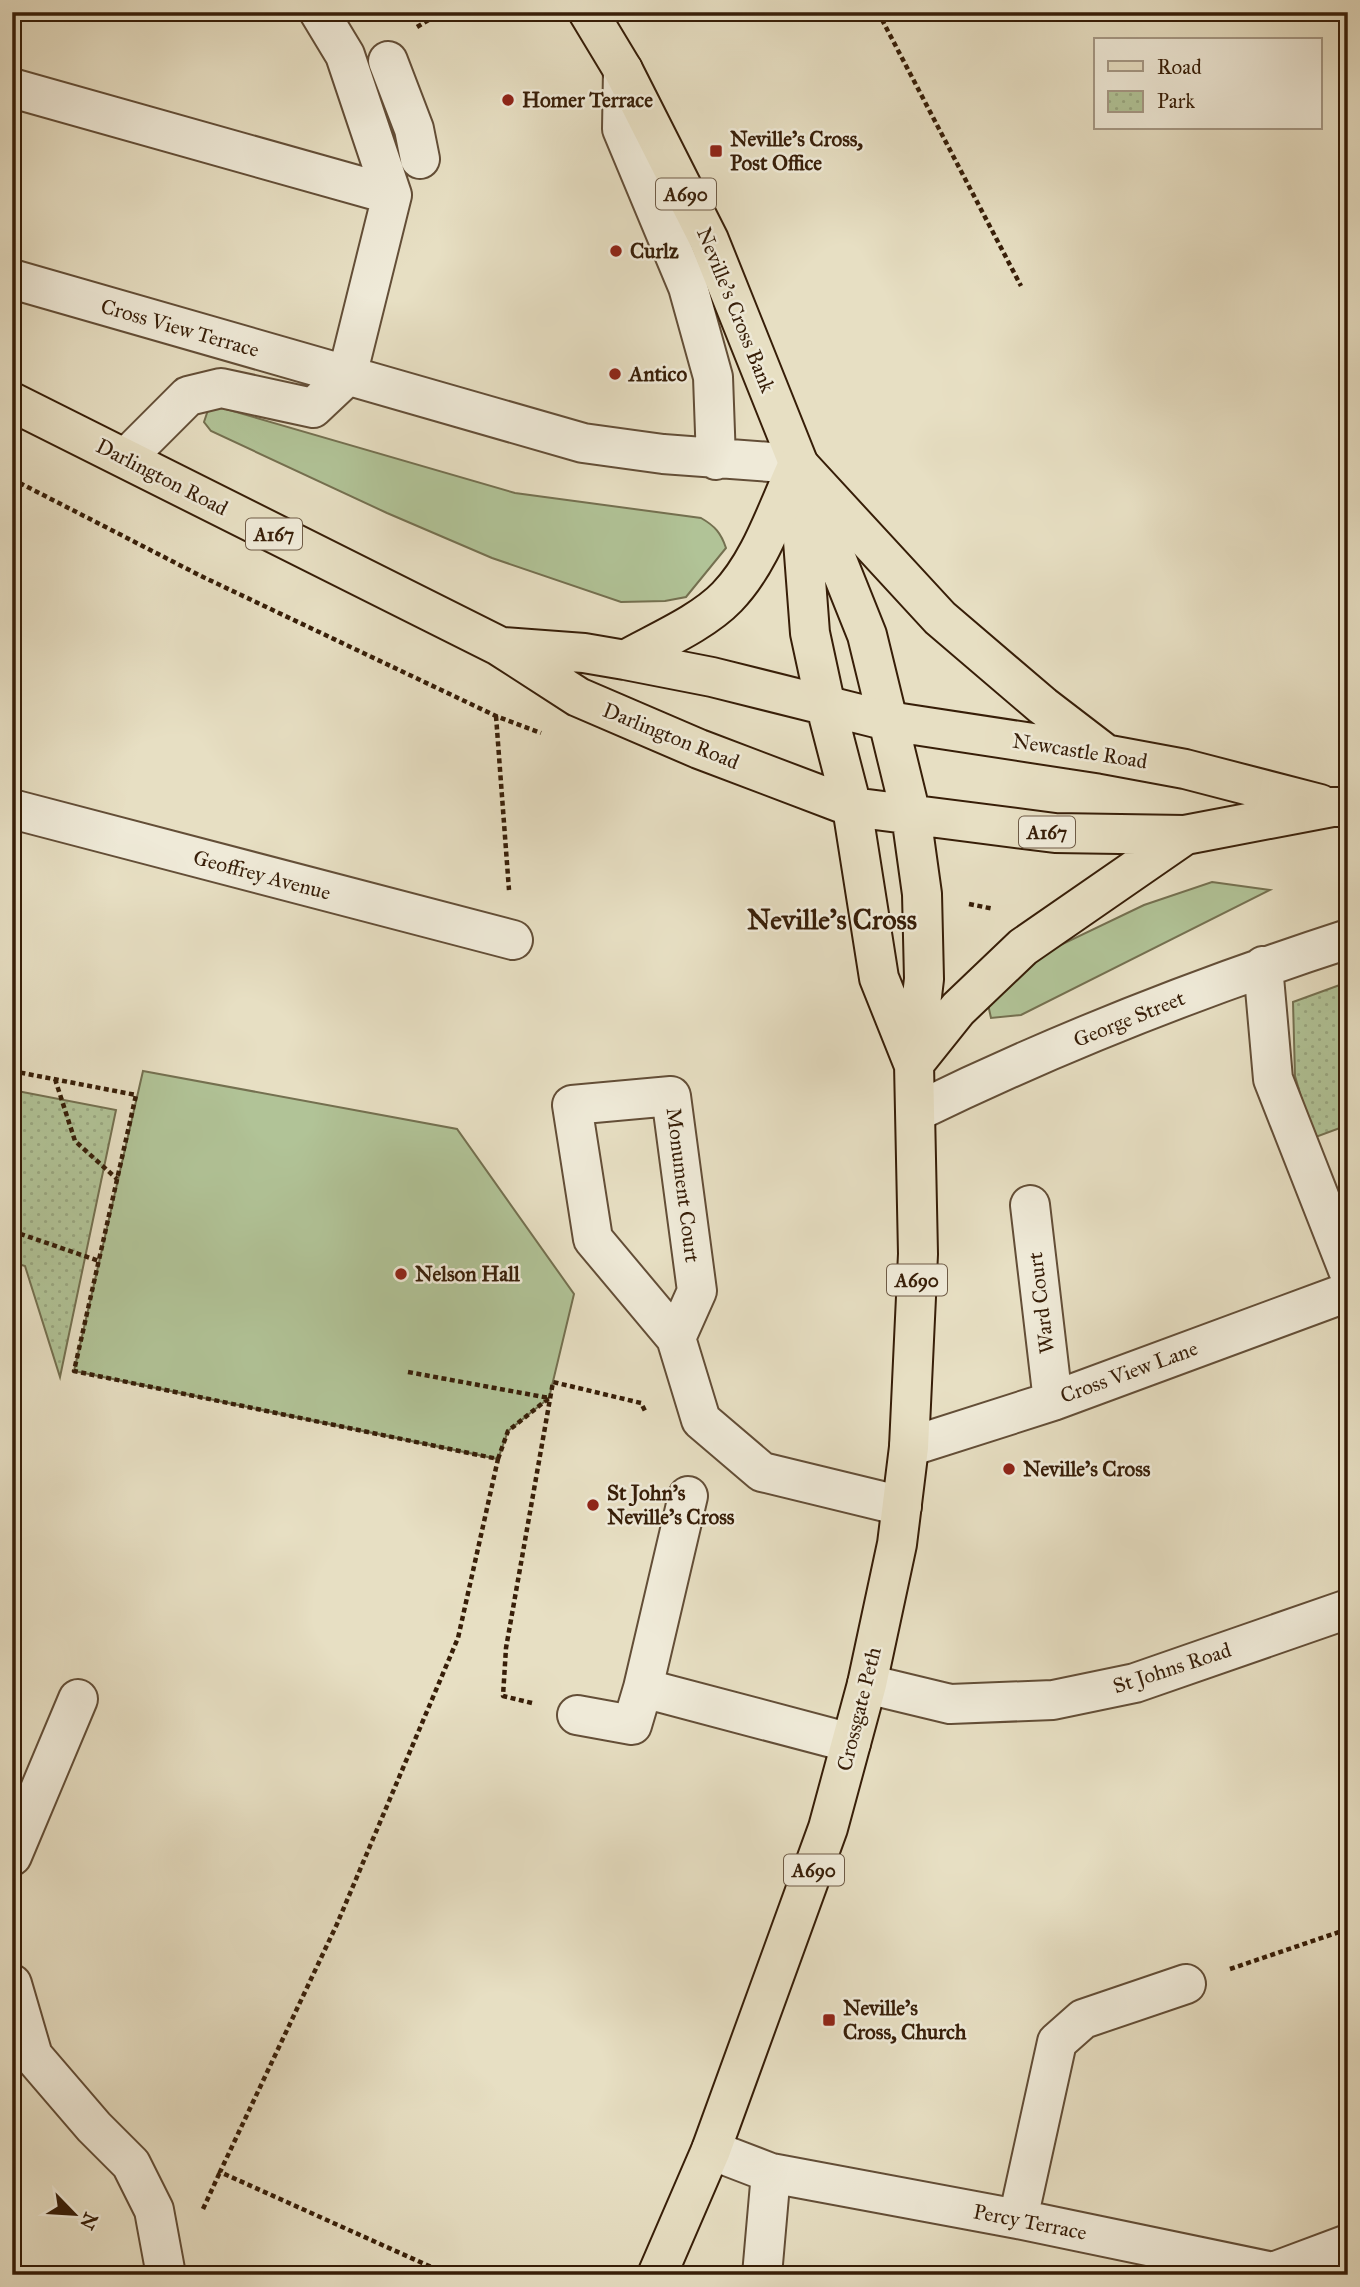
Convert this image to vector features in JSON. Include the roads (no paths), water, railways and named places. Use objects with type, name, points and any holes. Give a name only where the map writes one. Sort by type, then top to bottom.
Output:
[{"type":"main road","name":"Neville's Cross Bank","points":[[597,15],[709,240],[867,635],[888,721]]},
{"type":"main road","name":"Darlington Road","points":[[12,402],[499,646],[578,697],[699,749],[852,807]]},
{"type":"main road","name":"Neville's Cross Bank","points":[[797,464],[810,633],[826,707]]},
{"type":"main road","points":[[625,660],[703,616],[726,598],[751,567],[797,464],[940,618],[1104,754]]},
{"type":"main road","name":"Darlington Road","points":[[499,646],[584,653],[625,660],[712,677],[826,707]]},
{"type":"main road","name":"Newcastle Road","points":[[826,707],[888,721],[1185,769],[1340,807]]},
{"type":"main road","name":"A690","points":[[826,707],[852,807],[879,978],[914,1065]]},
{"type":"main road","name":"A690","points":[[888,721],[911,815],[922,894],[924,979],[914,1065],[916,1112]]},
{"type":"main road","name":"Newcastle Road","points":[[852,807],[1055,833],[1185,835],[1340,807]]},
{"type":"main road","points":[[914,1065],[958,1009],[1023,947],[1185,835]]},
{"type":"main road","name":"Crossgate Peth","points":[[657,2275],[711,2150],[807,1889],[828,1828],[867,1684],[897,1544],[909,1447],[918,1254],[916,1112]]},
{"type":"street","points":[[126,458],[188,396],[221,388],[313,408],[348,376],[392,195],[345,55],[319,12]]},
{"type":"street","points":[[375,139],[417,144],[388,61]]},
{"type":"street","points":[[623,70],[622,128],[688,288],[713,377],[716,460]]},
{"type":"street","points":[[12,88],[392,195]]},
{"type":"street","name":"Cross View Terrace","points":[[12,279],[348,376]]},
{"type":"street","points":[[348,376],[583,443],[716,460],[797,464]]},
{"type":"street","name":"Geoffrey Avenue","points":[[12,810],[513,940]]},
{"type":"street","name":"George Street","points":[[916,1112],[1008,1067],[1263,966],[1348,939]]},
{"type":"street","points":[[1263,966],[1273,1079],[1348,1270]]},
{"type":"street","name":"Monument Court","points":[[676,1338],[697,1291],[671,1096],[572,1105],[593,1239],[676,1338],[701,1420],[762,1472],[902,1506]]},
{"type":"street","name":"Ward Court","points":[[1030,1205],[1053,1401]]},
{"type":"street","name":"Cross View Lane","points":[[909,1447],[1053,1401],[1348,1292]]},
{"type":"street","points":[[577,1715],[632,1725],[688,1496]]},
{"type":"street","name":"St Johns Road","points":[[867,1684],[950,1704],[1053,1700],[1135,1684],[1348,1609]]},
{"type":"street","points":[[643,1688],[851,1743]]},
{"type":"street","points":[[12,1856],[78,1699]]},
{"type":"street","points":[[12,1984],[33,2056],[94,2127],[131,2164],[154,2210],[166,2275]]},
{"type":"street","points":[[1018,2220],[1057,2042],[1083,2019],[1186,1984]]},
{"type":"street","name":"Percy Terrace","points":[[711,2150],[771,2173],[1018,2220],[1261,2272],[1348,2244]]},
{"type":"street","points":[[762,2275],[771,2173]]},
{"type":"place","name":"Homer Terrace","points":[[508,100]]},
{"type":"place","name":"Neville's Cross, Post Office","points":[[716,151]]},
{"type":"place","name":"Curlz","points":[[616,251]]},
{"type":"place","name":"Antico","points":[[615,374]]},
{"type":"place","name":"Nelson Hall","points":[[401,1274]]},
{"type":"place","name":"Neville's Cross","points":[[1009,1469]]},
{"type":"place","name":"St John's Neville's Cross","points":[[593,1505]]},
{"type":"place","name":"Neville's Cross, Church","points":[[829,2020]]},
{"type":"district","name":"Neville's Cross","points":[[832,919]]}]
